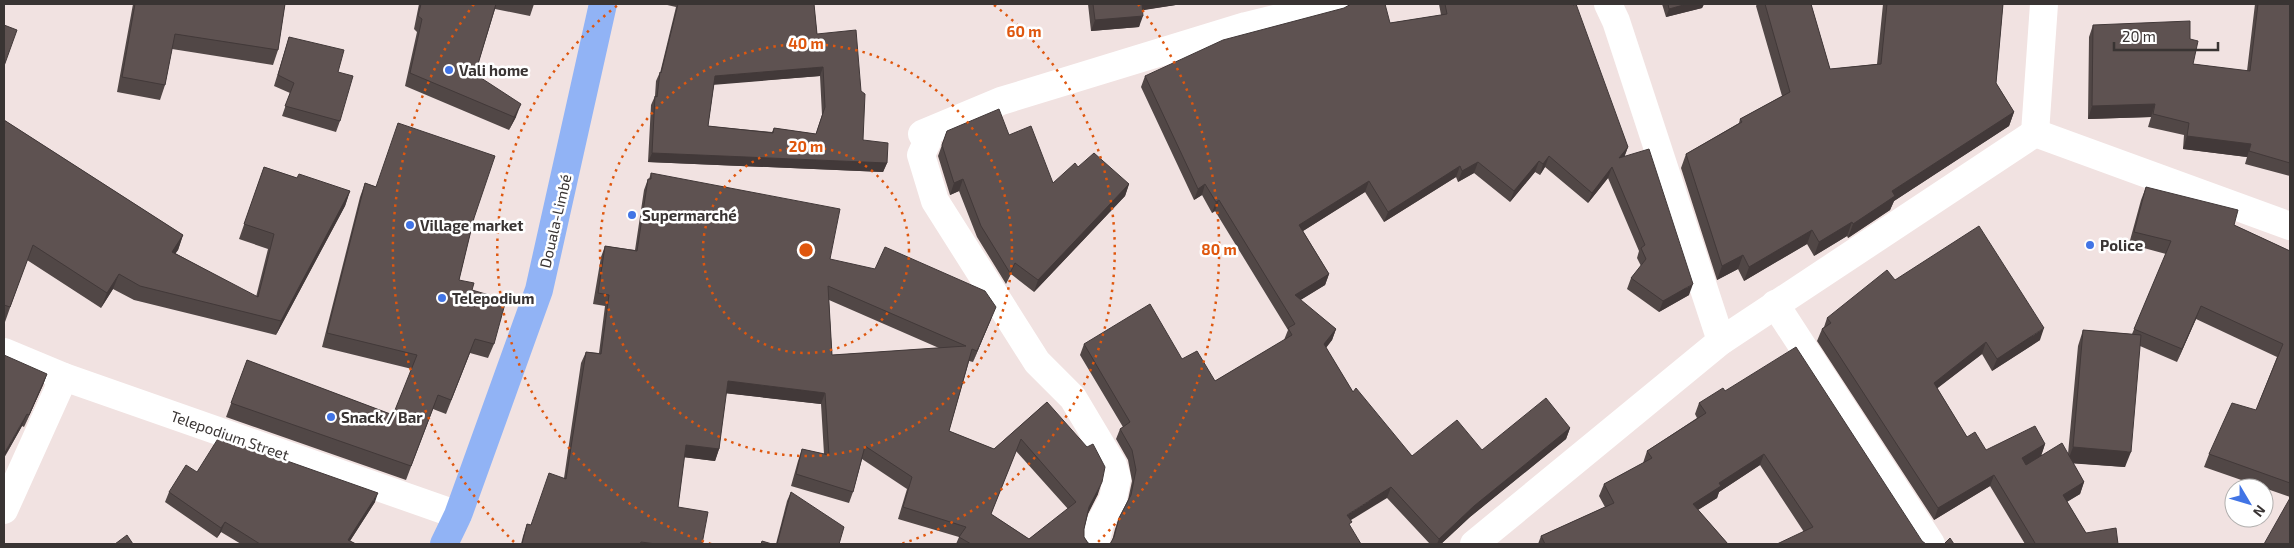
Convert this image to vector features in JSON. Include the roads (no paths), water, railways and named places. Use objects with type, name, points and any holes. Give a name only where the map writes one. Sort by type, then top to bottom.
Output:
[{"type":"highway","name":"Douala-Limbé","points":[[444,544],[458,515],[539,290],[603,4]]},
{"type":"street","points":[[1095,544],[1100,523],[1114,499],[1117,478],[1113,465],[1073,398],[1038,362],[935,201],[921,155],[927,142],[922,134],[1001,101],[1029,92],[1246,26],[1336,4]]},
{"type":"street","points":[[1608,4],[1616,21],[1722,341]]},
{"type":"street","points":[[2035,133],[2044,4]]},
{"type":"street","points":[[1474,544],[1722,341],[2035,133]]},
{"type":"street","points":[[2035,133],[2290,226]]},
{"type":"street","points":[[1775,304],[1930,544]]},
{"type":"street","name":"Telepodium Street","points":[[4,352],[64,377],[458,515]]},
{"type":"street","points":[[4,510],[64,377]]},
{"type":"place","name":"Vali home","points":[[449,70]]},
{"type":"place","name":"Supermarché","points":[[632,215]]},
{"type":"place","name":"Village market","points":[[410,225]]},
{"type":"place","name":"Police","points":[[2090,245]]},
{"type":"place","name":"Telepodium","points":[[442,298]]},
{"type":"place","name":"Snack / Bar","points":[[331,417]]}]
